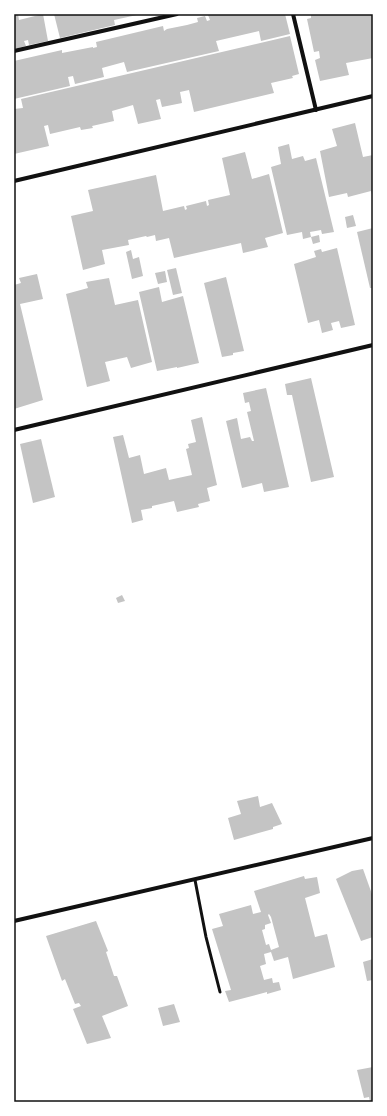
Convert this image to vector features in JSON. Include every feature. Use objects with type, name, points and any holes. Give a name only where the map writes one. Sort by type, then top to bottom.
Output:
[{"type":"street","points":[[14,51],[177,14]]},
{"type":"street","points":[[293,14],[316,110]]},
{"type":"street","points":[[14,181],[373,96]]},
{"type":"street","points":[[14,430],[373,345]]},
{"type":"street","points":[[14,921],[373,838]]},
{"type":"lane","points":[[194,880],[206,937],[220,992]]},
{"type":"building","points":[[14,14],[18,14],[19,20],[43,14],[48,41],[29,45],[28,40],[24,41],[26,46],[14,49]]},
{"type":"building","points":[[54,14],[137,15],[114,20],[115,25],[60,38]]},
{"type":"building","points":[[285,14],[290,34],[261,41],[259,31],[216,41],[219,51],[127,72],[124,62],[102,68],[104,77],[75,84],[73,76],[68,77],[70,86],[14,99],[14,61],[62,50],[62,53],[93,48],[97,47],[96,42],[163,26],[164,31],[198,22],[197,18],[205,16],[207,21],[210,20],[208,15]]},
{"type":"building","points":[[311,14],[373,14],[373,58],[346,63],[349,75],[320,81],[315,60],[320,58],[319,51],[314,52],[307,19],[311,18]]},
{"type":"building","points":[[290,36],[299,74],[292,76],[293,78],[271,83],[274,93],[194,112],[189,90],[180,92],[182,103],[162,107],[160,99],[156,100],[161,119],[138,124],[133,105],[112,111],[114,121],[92,126],[93,128],[81,130],[80,127],[50,134],[48,125],[44,126],[49,146],[14,154],[14,109],[23,108],[21,99]]},
{"type":"building","points":[[355,123],[363,157],[373,155],[373,198],[371,191],[348,197],[347,193],[329,197],[320,151],[337,146],[332,129]]},
{"type":"building","points":[[289,144],[292,159],[303,156],[305,161],[316,158],[334,232],[322,234],[321,230],[310,232],[311,237],[303,239],[302,232],[287,235],[271,167],[281,164],[278,147]]},
{"type":"building","points":[[245,152],[252,179],[269,174],[283,233],[265,238],[268,247],[243,253],[241,243],[174,258],[169,238],[156,241],[155,235],[146,236],[128,240],[129,245],[102,250],[105,264],[83,270],[71,216],[93,211],[88,190],[156,175],[163,211],[184,206],[185,210],[187,209],[186,206],[206,201],[207,206],[209,205],[208,200],[230,195],[222,158]]},
{"type":"building","points":[[353,215],[356,226],[347,228],[345,217]]},
{"type":"building","points":[[373,228],[373,288],[370,288],[357,232]]},
{"type":"building","points":[[319,235],[320,242],[313,244],[311,237]]},
{"type":"building","points":[[337,248],[355,325],[341,328],[339,321],[331,323],[333,330],[322,333],[319,320],[308,323],[294,264],[316,257],[314,251],[321,249],[322,252]]},
{"type":"building","points":[[131,250],[133,259],[139,257],[143,276],[132,279],[126,252]]},
{"type":"building","points":[[176,268],[182,293],[173,295],[167,270]]},
{"type":"building","points":[[165,271],[167,282],[158,284],[155,273]]},
{"type":"building","points":[[37,274],[43,299],[20,304],[43,400],[14,409],[14,285],[21,283],[19,278]]},
{"type":"building","points":[[226,277],[244,351],[222,357],[204,283]]},
{"type":"building","points":[[109,278],[115,305],[138,300],[152,362],[131,368],[127,357],[105,362],[110,381],[87,387],[66,294],[88,288],[86,282]]},
{"type":"building","points":[[159,287],[162,302],[183,296],[199,363],[157,371],[139,292]]},
{"type":"building","points":[[311,378],[334,477],[311,482],[292,395],[287,395],[285,384]]},
{"type":"building","points":[[266,388],[289,487],[264,492],[262,483],[242,488],[226,421],[237,418],[241,439],[250,437],[252,441],[254,441],[247,412],[251,411],[249,402],[245,403],[243,393]]},
{"type":"building","points":[[202,417],[217,485],[207,488],[210,501],[198,504],[199,507],[177,512],[174,501],[152,506],[152,508],[141,510],[143,520],[132,523],[113,437],[123,435],[129,458],[140,455],[144,474],[166,468],[169,480],[192,475],[186,449],[189,448],[188,444],[196,442],[191,420]]},
{"type":"building","points":[[41,439],[55,497],[33,503],[20,444]]},
{"type":"building","points":[[122,595],[125,601],[118,603],[116,598]]},
{"type":"building","points":[[258,796],[260,807],[272,803],[282,824],[273,827],[273,829],[234,840],[228,818],[241,814],[237,801]]},
{"type":"building","points":[[363,869],[373,897],[373,937],[361,941],[336,879],[352,871]]},
{"type":"building","points":[[304,876],[305,879],[317,877],[320,893],[305,898],[315,937],[327,934],[335,967],[293,979],[288,957],[274,961],[271,952],[264,954],[266,964],[260,966],[264,980],[272,978],[273,983],[279,982],[281,990],[229,1002],[225,991],[231,990],[212,929],[223,926],[219,914],[251,905],[253,914],[261,912],[254,891]],"holes":[[[269,914],[279,947],[271,950],[269,944],[266,945],[262,930],[265,929],[265,925],[271,923]]]},
{"type":"building","points":[[96,921],[108,951],[106,952],[114,976],[117,976],[128,1006],[102,1016],[111,1038],[87,1044],[73,1009],[81,1006],[79,1003],[75,1004],[65,979],[62,981],[46,936]]},
{"type":"building","points":[[373,959],[373,980],[367,981],[363,962]]},
{"type":"building","points":[[174,1004],[180,1022],[163,1026],[158,1008]]},
{"type":"building","points":[[373,1067],[373,1102],[370,1102],[369,1097],[364,1098],[357,1070]]}]
